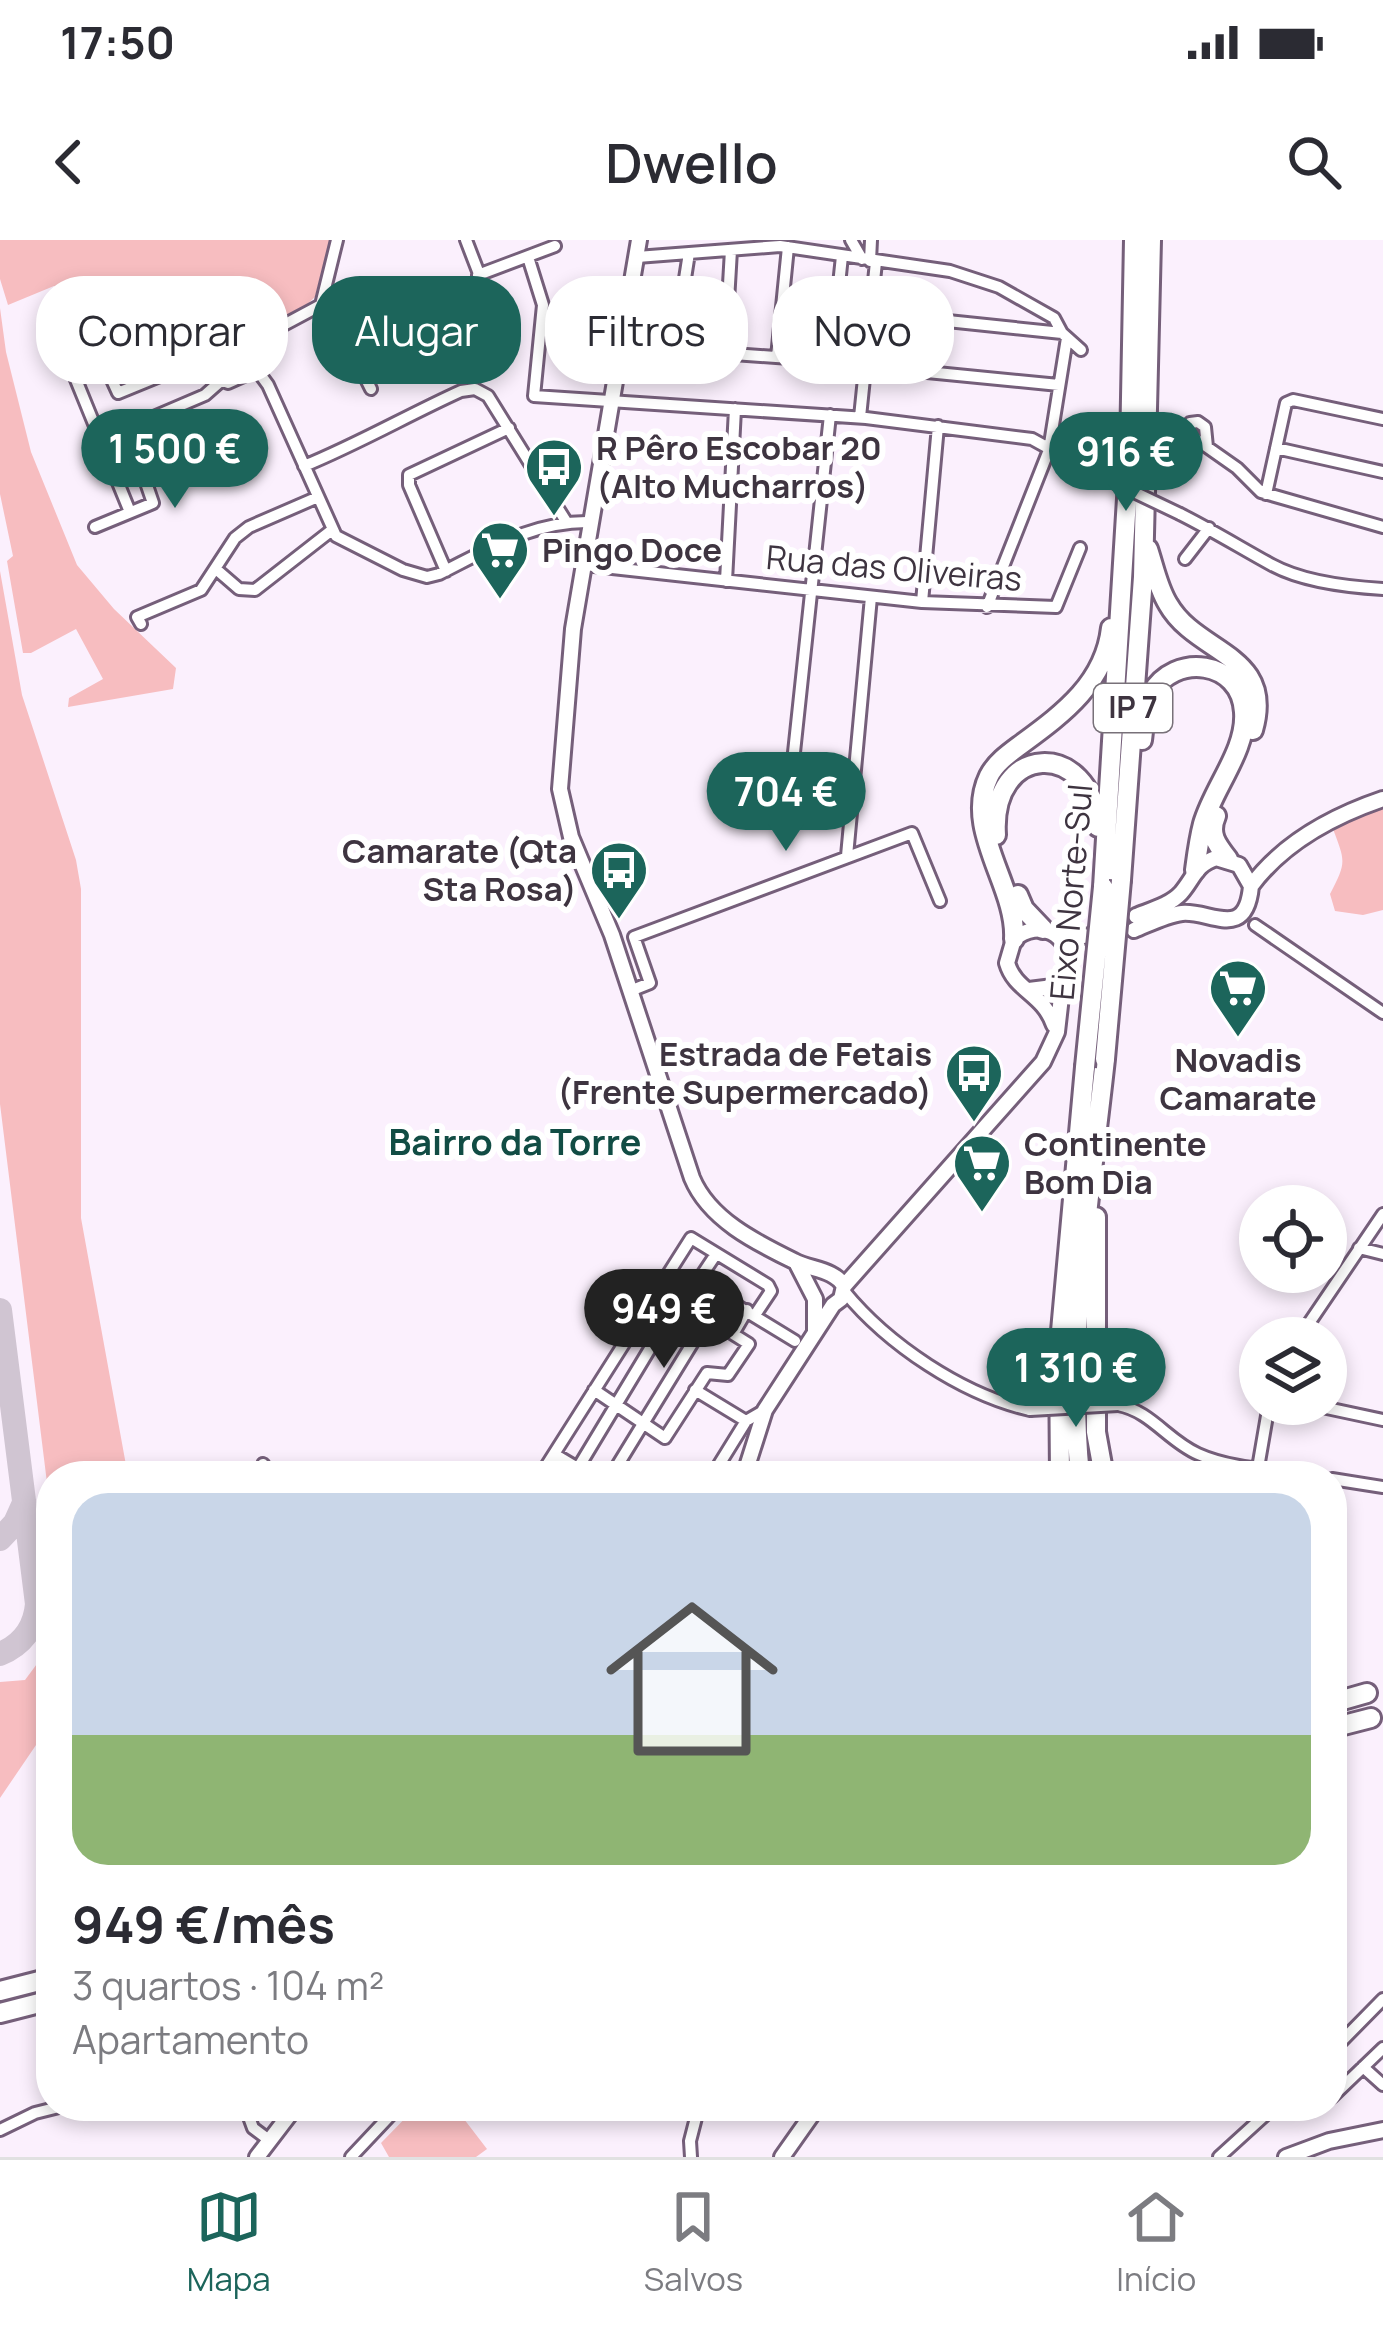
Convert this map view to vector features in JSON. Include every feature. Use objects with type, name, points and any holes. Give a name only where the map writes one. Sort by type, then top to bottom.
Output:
[{"type":"highway","name":"Eixo Norte-Sul","points":[[1095,1149],[1130,923],[1118,881],[1134,240]]},
{"type":"highway","name":"Eixo Norte-Sul","points":[[1060,1461],[1059,1353],[1085,1067],[1118,881],[1144,536],[1151,240]]},
{"type":"highway","points":[[1144,536],[1168,606],[1188,627],[1232,657],[1249,675],[1258,699],[1256,725],[1212,824],[1214,842],[1234,862]]},
{"type":"highway","points":[[1015,939],[1016,915],[987,838],[982,811],[989,776],[1006,756],[1084,693],[1109,642],[1123,577]]},
{"type":"highway","points":[[1118,881],[1149,697],[1164,676],[1183,667],[1204,666],[1223,674],[1237,688],[1245,707],[1244,728],[1203,823],[1192,875]]},
{"type":"highway","points":[[1051,933],[1024,909],[996,834],[995,813],[1003,785],[1021,768],[1042,761],[1066,767],[1084,783],[1118,881]]},
{"type":"highway","points":[[1080,1461],[1076,1353],[1080,1271],[1095,1149]]},
{"type":"highway","points":[[1095,1149],[1096,1432],[1101,1461]]},
{"type":"highway","points":[[1347,1699],[1367,1694]]},
{"type":"highway","points":[[1347,1725],[1371,1718]]},
{"type":"highway","points":[[0,1991],[36,1982]]},
{"type":"highway","points":[[0,2013],[36,2004]]},
{"type":"street","points":[[329,276],[337,240]]},
{"type":"street","points":[[466,240],[478,275],[555,246]]},
{"type":"street","points":[[634,276],[640,240]]},
{"type":"street","points":[[851,240],[870,261]]},
{"type":"street","points":[[870,276],[871,240]]},
{"type":"street","points":[[637,257],[782,244],[950,271],[999,287],[1054,318],[1081,350]]},
{"type":"street","points":[[781,276],[782,244]]},
{"type":"street","points":[[729,276],[731,250]]},
{"type":"street","points":[[685,276],[689,253]]},
{"type":"street","points":[[840,276],[842,256]]},
{"type":"street","points":[[528,257],[543,305],[534,396],[860,417],[1032,439],[1209,528],[1275,567],[1348,586],[1383,589]]},
{"type":"street","points":[[954,323],[1065,336]]},
{"type":"street","points":[[987,607],[1049,450],[1065,336]]},
{"type":"street","points":[[954,375],[1059,385]]},
{"type":"street","points":[[78,384],[130,512]]},
{"type":"street","points":[[114,384],[118,393],[140,384]]},
{"type":"street","points":[[101,439],[205,395],[217,384]]},
{"type":"street","points":[[267,384],[332,530],[341,542],[403,570],[427,577],[519,533],[592,522]]},
{"type":"street","points":[[368,384],[371,389]]},
{"type":"street","points":[[616,384],[573,629],[560,789],[571,837],[631,991],[704,1203],[796,1263],[829,1274],[843,1297],[967,1390],[1030,1409],[1118,1405],[1141,1411],[1172,1439],[1201,1456],[1225,1461]]},
{"type":"street","points":[[860,417],[864,384]]},
{"type":"street","points":[[304,466],[460,391],[475,389],[488,396],[566,523]]},
{"type":"street","points":[[1266,494],[1286,403],[1293,400],[1383,419]]},
{"type":"street","points":[[726,581],[735,409]]},
{"type":"street","points":[[790,790],[830,415]]},
{"type":"street","points":[[95,527],[153,502],[143,480],[148,459],[232,424]]},
{"type":"street","points":[[922,602],[938,427]]},
{"type":"street","points":[[446,571],[409,475],[509,428]]},
{"type":"street","points":[[1208,447],[1266,494],[1383,527]]},
{"type":"street","points":[[1276,448],[1383,472]]},
{"type":"street","points":[[121,488],[143,480]]},
{"type":"street","points":[[141,624],[137,617],[201,590],[241,532],[318,497]]},
{"type":"street","points":[[1186,559],[1209,528]]},
{"type":"street","points":[[217,570],[239,589],[255,590],[332,530]]},
{"type":"street","name":"Rua das Oliveiras","points":[[585,565],[922,602],[1056,608],[1080,548]]},
{"type":"street","points":[[847,856],[871,597]]},
{"type":"street","points":[[1239,913],[1269,862],[1341,814],[1383,799]]},
{"type":"street","points":[[631,991],[650,983],[634,937],[912,833],[940,901]]},
{"type":"street","points":[[1130,923],[1172,901],[1204,862],[1269,862]]},
{"type":"street","points":[[1234,862],[1251,886]]},
{"type":"street","points":[[1192,875],[1192,905],[1199,914],[1210,920],[1239,913]]},
{"type":"street","points":[[1239,913],[1383,1013]]},
{"type":"street","points":[[1130,923],[1199,914]]},
{"type":"street","points":[[1029,990],[1054,988],[1083,944],[1033,929],[1015,939],[1007,963],[1018,984],[1042,1000],[1057,1032]]},
{"type":"street","points":[[750,1461],[765,1410],[866,1260],[1053,1048],[1066,945],[1051,933]]},
{"type":"street","points":[[1313,1317],[1383,1214]]},
{"type":"street","points":[[550,1461],[594,1390],[691,1238],[768,1285],[771,1291],[734,1334],[749,1344],[728,1376],[706,1373],[665,1438],[594,1390]]},
{"type":"street","points":[[1359,1248],[1383,1254]]},
{"type":"street","points":[[582,1461],[675,1307],[716,1254]]},
{"type":"street","points":[[815,1332],[816,1278],[866,1260]]},
{"type":"street","points":[[796,1263],[813,1294]]},
{"type":"street","points":[[698,1282],[795,1341]]},
{"type":"street","points":[[813,1294],[843,1297]]},
{"type":"street","points":[[655,1295],[675,1307]]},
{"type":"street","points":[[620,1461],[698,1334]]},
{"type":"street","points":[[695,1390],[746,1421]]},
{"type":"street","points":[[721,1461],[746,1421],[765,1410]]},
{"type":"street","points":[[1347,1412],[1383,1420]]},
{"type":"street","points":[[1259,1461],[1265,1425]]},
{"type":"street","points":[[754,1450],[757,1461]]},
{"type":"street","points":[[554,1454],[566,1461]]},
{"type":"street","points":[[1347,1481],[1383,1487]]},
{"type":"street","points":[[1347,2035],[1383,1999]]},
{"type":"street","points":[[1347,2082],[1383,2048]]},
{"type":"street","points":[[1363,2067],[1383,2085]]},
{"type":"street","points":[[0,2130],[36,2113]]},
{"type":"street","points":[[250,2121],[269,2140]]},
{"type":"street","points":[[257,2157],[284,2121]]},
{"type":"street","points":[[351,2157],[386,2121]]},
{"type":"street","points":[[691,2157],[695,2121]]},
{"type":"street","points":[[782,2157],[807,2121]]},
{"type":"street","points":[[1219,2157],[1259,2121]]},
{"type":"street","points":[[1286,2157],[1329,2141],[1383,2130]]},
{"type":"shaded area","points":[[0,240],[330,240],[321,276],[312,276],[312,300],[288,316],[288,276],[36,276],[36,293],[8,305],[0,279]]},
{"type":"shaded area","points":[[0,308],[31,452],[77,565],[114,609],[176,668],[173,689],[68,707],[69,698],[103,679],[76,629],[23,653],[7,561],[13,556],[0,494]]},
{"type":"shaded area","points":[[0,571],[22,695],[76,860],[81,889],[81,1218],[125,1461],[44,1461],[0,1104]]},
{"type":"shaded area","points":[[1383,803],[1383,910],[1363,915],[1335,911],[1330,894],[1342,862],[1333,829],[1360,810]]},
{"type":"shaded area","points":[[36,1665],[36,1745],[0,1798],[0,1682],[25,1680]]},
{"type":"shaded area","points":[[402,2121],[466,2121],[487,2149],[476,2157],[389,2157],[381,2143]]},
{"type":"taxiway","points":[[0,1310],[36,1596]]},
{"type":"taxiway","points":[[0,1539],[15,1523],[24,1503]]},
{"type":"taxiway","points":[[0,1654],[26,1635],[36,1608]]},
{"type":"place","name":"R Pêro Escobar 20 (Alto Mucharros)","points":[[554,518]]},
{"type":"place","name":"Pingo Doce","points":[[500,601]]},
{"type":"place","name":"Camarate (Qta Sta Rosa)","points":[[619,921]]},
{"type":"place","name":"Novadis Camarate","points":[[1238,1039]]},
{"type":"place","name":"Estrada de Fetais (Frente Supermercado)","points":[[974,1124]]},
{"type":"place","name":"Continente Bom Dia","points":[[982,1214]]},
{"type":"district","name":"Bairro da Torre","points":[[515,1142]]}]
